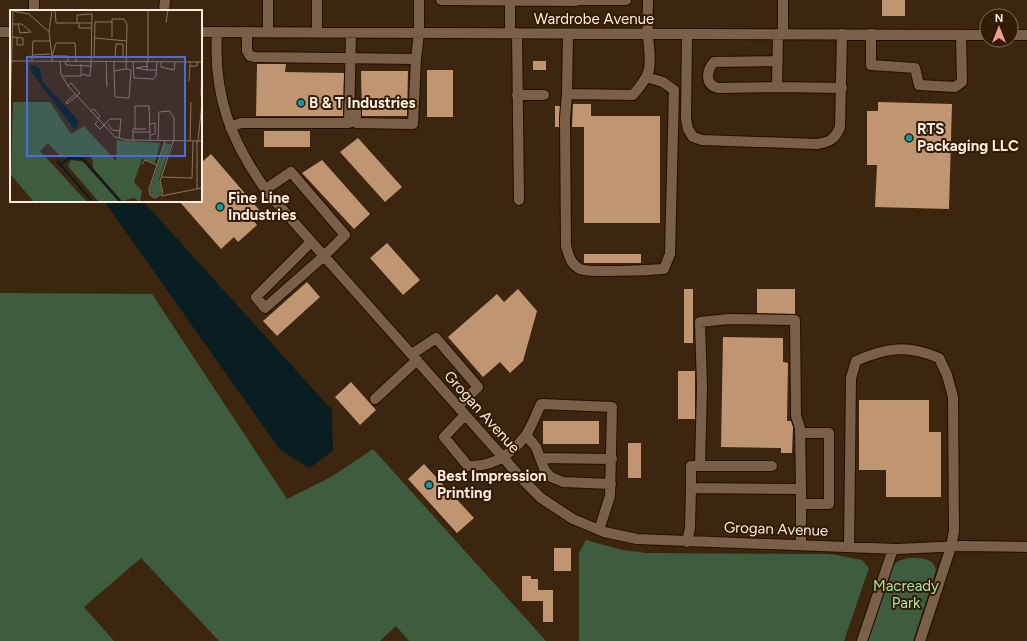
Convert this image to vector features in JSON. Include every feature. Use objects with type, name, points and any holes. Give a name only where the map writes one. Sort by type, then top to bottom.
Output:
[{"type":"street","points":[[164,10],[165,0]]},
{"type":"street","points":[[268,0],[268,32]]},
{"type":"street","points":[[317,32],[318,0]]},
{"type":"street","points":[[351,33],[356,123],[414,124],[416,59],[419,33],[419,0]]},
{"type":"street","points":[[441,0],[510,2],[626,0]]},
{"type":"street","points":[[567,94],[633,95],[644,83],[651,61],[648,34],[648,0]]},
{"type":"street","points":[[777,87],[783,0]]},
{"type":"street","points":[[510,2],[517,95],[519,200]]},
{"type":"street","name":"Wardrobe Avenue","points":[[202,32],[979,35]]},
{"type":"street","name":"Grogan Avenue","points":[[217,32],[216,63],[218,87],[223,110],[248,164],[266,189],[465,415],[541,498],[573,519],[599,530],[637,539],[893,549],[1027,547]]},
{"type":"street","points":[[247,32],[247,51],[250,56],[255,57],[353,57],[416,59]]},
{"type":"street","points":[[568,34],[567,94],[564,118],[566,246],[570,262],[582,270],[645,271],[664,269],[670,254],[674,90],[663,82],[646,77]]},
{"type":"street","points":[[687,34],[686,119],[688,128],[694,138],[702,140],[817,144],[828,142],[836,137],[840,127],[842,105],[842,34]]},
{"type":"street","points":[[871,34],[871,65],[915,68],[919,85],[955,87],[962,82],[961,35]]},
{"type":"street","points":[[230,127],[241,123],[349,123],[353,57]]},
{"type":"street","points":[[778,61],[714,62],[709,67],[709,82],[712,86],[718,88],[842,88]]},
{"type":"street","points":[[517,95],[544,95]]},
{"type":"street","points":[[266,189],[291,172],[345,236],[265,308],[256,297],[312,242]]},
{"type":"street","points":[[700,466],[702,387],[700,322],[729,319],[795,320],[796,416],[800,433],[801,545]]},
{"type":"street","points":[[375,399],[414,357],[436,338],[478,387],[458,406]]},
{"type":"street","points":[[849,547],[851,378],[856,361],[872,353],[899,349],[920,350],[939,358],[947,375],[953,397],[954,532],[951,547],[920,641]]},
{"type":"street","points":[[465,415],[444,438],[468,466],[488,465],[503,457],[526,435],[541,404],[612,407],[610,496],[599,530]]},
{"type":"street","points":[[800,433],[829,433],[829,504],[801,504]]},
{"type":"street","points":[[526,435],[536,447],[548,474],[562,482],[611,484]]},
{"type":"street","points":[[540,458],[612,459]]},
{"type":"street","points":[[687,542],[690,528],[691,466],[772,466]]},
{"type":"street","points":[[691,488],[801,490]]},
{"type":"street","points":[[862,641],[893,549]]},
{"type":"green space","points":[[0,293],[152,294],[287,499],[331,477],[373,449],[546,641],[409,641],[396,626],[380,641],[219,641],[141,558],[84,607],[114,641],[0,641]]},
{"type":"green space","points":[[586,540],[622,550],[646,553],[830,554],[862,560],[869,568],[844,641],[579,641],[579,553]]},
{"type":"green space","name":"Macready Park","points":[[908,558],[921,558],[929,560],[936,570],[913,641],[868,641],[894,565],[898,561]]},
{"type":"water","points":[[105,202],[144,202],[332,410],[333,451],[309,468],[280,450]]},
{"type":"building","points":[[882,0],[905,0],[905,16],[882,16]]},
{"type":"building","points":[[533,61],[546,61],[546,70],[533,70]]},
{"type":"building","name":"B & T Industries","points":[[257,64],[286,64],[285,72],[344,73],[343,116],[256,116]]},
{"type":"building","points":[[427,70],[453,70],[453,117],[427,117]]},
{"type":"building","points":[[361,71],[408,71],[407,116],[362,116]]},
{"type":"building","name":"RTS Packaging LLC","points":[[878,102],[952,104],[949,209],[875,207],[877,165],[867,165],[867,111],[878,111]]},
{"type":"building","points":[[573,104],[591,104],[591,116],[660,116],[660,223],[584,223],[584,127],[572,127]]},
{"type":"building","points":[[555,106],[560,106],[559,127],[555,127]]},
{"type":"building","points":[[264,131],[310,131],[310,147],[264,147]]},
{"type":"building","points":[[358,138],[402,187],[385,202],[340,152]]},
{"type":"building","name":"Fine Line Industries","points":[[211,154],[261,212],[253,220],[257,225],[238,242],[234,237],[221,249],[180,202],[202,202],[202,162]]},
{"type":"building","points":[[322,160],[370,214],[354,229],[302,173]]},
{"type":"building","points":[[387,243],[420,280],[403,295],[370,258]]},
{"type":"building","points":[[584,254],[641,254],[641,263],[584,263]]},
{"type":"building","points":[[307,282],[320,297],[277,336],[263,321]]},
{"type":"building","points":[[518,289],[537,311],[523,361],[510,373],[500,362],[483,377],[448,337],[497,294],[504,302]]},
{"type":"building","points":[[684,289],[693,289],[693,343],[684,343]]},
{"type":"building","points":[[757,289],[795,289],[795,314],[757,313]]},
{"type":"building","points":[[723,337],[783,338],[783,362],[788,363],[787,421],[791,421],[793,427],[792,453],[781,453],[781,448],[721,447]]},
{"type":"building","points":[[678,371],[695,371],[695,419],[678,419]]},
{"type":"building","points":[[351,382],[376,410],[360,425],[335,397]]},
{"type":"building","points":[[859,400],[929,400],[929,432],[941,432],[941,497],[886,497],[886,470],[859,470]]},
{"type":"building","points":[[543,421],[599,421],[599,444],[543,444]]},
{"type":"building","points":[[628,443],[641,443],[641,478],[628,478]]},
{"type":"building","points":[[424,464],[474,518],[457,533],[408,479]]},
{"type":"building","points":[[554,548],[571,548],[571,571],[554,571]]},
{"type":"building","points":[[522,576],[531,576],[531,579],[538,579],[538,590],[553,590],[553,622],[543,622],[543,601],[522,601]]},
{"type":"place","name":"B & T Industries","points":[[301,103]]},
{"type":"place","name":"RTS Packaging LLC","points":[[909,138]]},
{"type":"place","name":"Fine Line Industries","points":[[220,207]]},
{"type":"place","name":"Best Impression Printing","points":[[429,485]]}]
